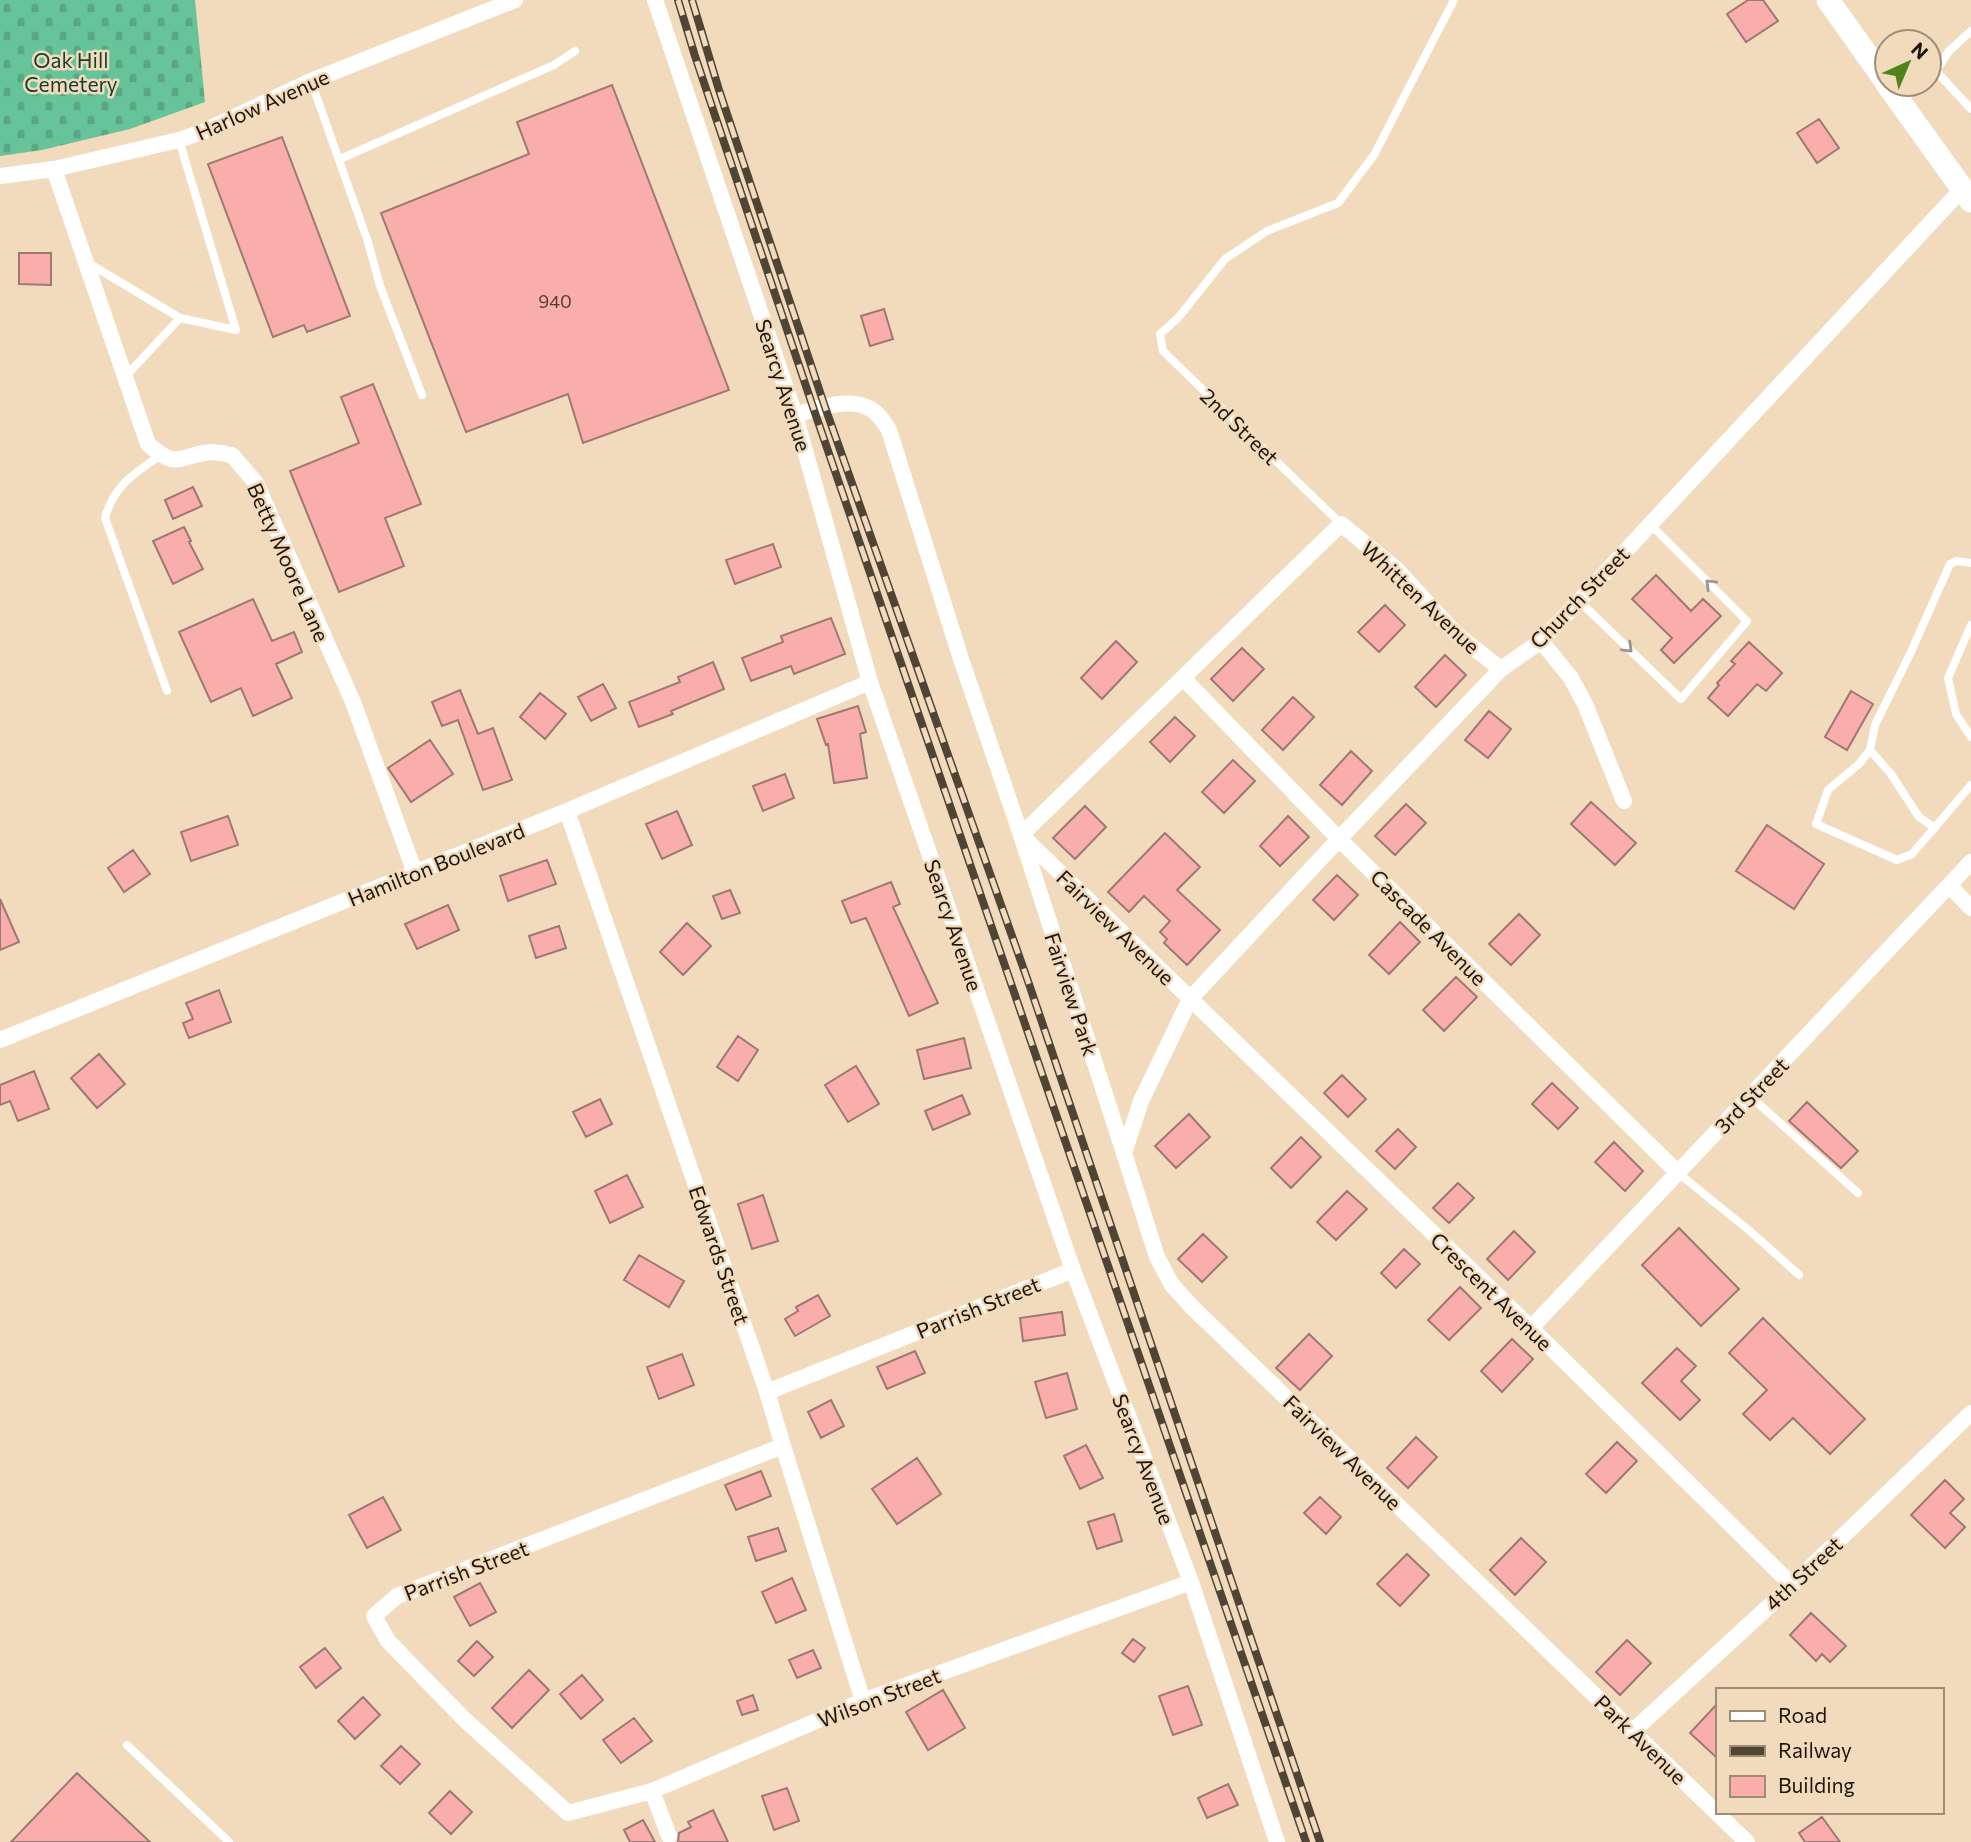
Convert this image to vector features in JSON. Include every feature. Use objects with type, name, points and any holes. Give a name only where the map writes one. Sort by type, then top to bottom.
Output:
[{"type":"street","name":"Harlow Avenue","points":[[0,176],[54,169],[179,140],[311,81],[515,0]]},
{"type":"street","name":"Searcy Avenue","points":[[656,0],[795,415],[870,682],[1073,1270],[1191,1582],[1277,1842]]},
{"type":"street","points":[[1828,0],[1873,62]]},
{"type":"street","points":[[1899,98],[1968,190]]},
{"type":"street","points":[[54,169],[148,444],[161,455]]},
{"type":"street","name":"Church Street","points":[[1190,999],[1502,669],[1541,640],[1579,601],[1968,190]]},
{"type":"street","name":"Fairview Avenue","points":[[795,415],[848,403],[869,408],[880,417],[888,430],[1021,835],[1190,999],[1141,1101],[1124,1153],[1157,1257],[1172,1285],[1535,1636]]},
{"type":"street","name":"Betty Moore Lane","points":[[161,455],[177,460],[212,452],[232,455],[256,483],[353,702],[415,873]]},
{"type":"street","name":"Whitten Avenue","points":[[1341,524],[1396,569],[1456,634],[1502,669]]},
{"type":"street","points":[[1021,835],[1341,524]]},
{"type":"street","points":[[1541,640],[1571,678],[1585,704],[1624,801]]},
{"type":"street","name":"Cascade Avenue","points":[[1184,678],[1339,839],[1677,1172]]},
{"type":"street","name":"Hamilton Boulevard","points":[[0,1040],[567,811],[870,682]]},
{"type":"street","name":"Edwards Street","points":[[567,811],[767,1392],[863,1702]]},
{"type":"street","name":"Fairview Park","points":[[1021,835],[1124,1153]]},
{"type":"street","name":"3rd Street","points":[[1531,1328],[1971,862]]},
{"type":"street","points":[[1950,886],[1971,908]]},
{"type":"street","name":"Crescent Avenue","points":[[1190,999],[1531,1328],[1791,1585]]},
{"type":"street","name":"Parrish Street","points":[[767,1392],[1073,1270]]},
{"type":"street","name":"4th Street","points":[[1633,1731],[1971,1413]]},
{"type":"street","name":"Parrish Street","points":[[568,1813],[464,1719],[388,1641],[374,1616],[397,1596],[783,1446]]},
{"type":"street","name":"Wilson Street","points":[[568,1813],[652,1791],[863,1702],[1191,1582]]},
{"type":"street","name":"Park Avenue","points":[[1535,1636],[1716,1812]]},
{"type":"street","points":[[652,1791],[669,1836]]},
{"type":"street","name":"Park Avenue","points":[[1718,1814],[1747,1842]]},
{"type":"lane","name":"2nd Street","points":[[1341,524],[1163,351],[1160,334],[1178,318],[1225,260],[1267,231],[1338,203],[1374,155],[1454,0]]},
{"type":"lane","points":[[1943,58],[1971,31]]},
{"type":"lane","points":[[340,159],[554,65],[575,51]]},
{"type":"lane","points":[[1943,80],[1971,109]]},
{"type":"lane","points":[[311,81],[368,242],[380,286],[422,395]]},
{"type":"lane","points":[[85,261],[180,318],[236,330],[179,140]]},
{"type":"lane","points":[[125,377],[180,318]]},
{"type":"lane","points":[[161,455],[127,479],[114,494],[105,518],[167,691]]},
{"type":"lane","points":[[1579,601],[1681,699],[1747,621],[1650,524]]},
{"type":"lane","points":[[1971,563],[1957,561],[1950,564],[1875,725],[1870,750],[1859,764],[1828,790],[1816,824],[1897,860],[1912,854],[1971,785]]},
{"type":"lane","points":[[1971,625],[1948,678],[1955,715],[1971,737]]},
{"type":"lane","points":[[1870,750],[1891,774],[1919,817],[1934,828]]},
{"type":"lane","points":[[1750,1096],[1858,1193]]},
{"type":"lane","points":[[1677,1172],[1799,1275]]},
{"type":"lane","points":[[127,1745],[229,1842]]},
{"type":"green space","name":"Oak Hill Cemetery","points":[[0,0],[195,0],[205,102],[130,129],[42,150],[0,156]]},
{"type":"building","points":[[1748,0],[1763,0],[1778,21],[1746,42],[1727,14]]},
{"type":"building","points":[[612,85],[729,390],[583,443],[568,394],[466,432],[381,213],[529,154],[517,122]]},
{"type":"building","points":[[1819,119],[1839,148],[1817,163],[1797,133]]},
{"type":"building","points":[[282,137],[350,316],[307,332],[304,325],[273,337],[208,164]]},
{"type":"building","points":[[19,253],[51,253],[51,285],[19,284]]},
{"type":"building","points":[[884,309],[893,339],[870,346],[861,316]]},
{"type":"building","points":[[373,384],[421,504],[385,518],[404,566],[339,592],[290,471],[359,443],[341,397]]},
{"type":"building","points":[[193,487],[202,506],[173,519],[165,500]]},
{"type":"building","points":[[184,527],[203,569],[173,584],[153,541]]},
{"type":"building","points":[[773,544],[781,567],[735,584],[726,560]]},
{"type":"building","points":[[1656,575],[1691,611],[1703,599],[1721,616],[1674,663],[1661,650],[1672,638],[1632,599]]},
{"type":"building","points":[[253,599],[272,641],[294,632],[302,652],[276,664],[292,698],[253,716],[241,688],[211,702],[179,632]]},
{"type":"building","points":[[1385,605],[1405,625],[1379,652],[1358,632]]},
{"type":"building","points":[[831,618],[845,654],[794,674],[791,666],[751,681],[742,658],[783,642],[781,636]]},
{"type":"building","points":[[1116,641],[1137,662],[1102,699],[1081,678]]},
{"type":"building","points":[[1749,642],[1782,673],[1766,691],[1757,684],[1728,716],[1708,698],[1719,685],[1717,683],[1735,664],[1731,661]]},
{"type":"building","points":[[1242,648],[1264,669],[1233,701],[1211,679]]},
{"type":"building","points":[[1445,655],[1466,675],[1436,707],[1415,687]]},
{"type":"building","points":[[713,662],[724,689],[639,727],[629,702],[680,682],[678,677]]},
{"type":"building","points":[[603,684],[616,708],[591,721],[578,697]]},
{"type":"building","points":[[460,690],[478,734],[493,728],[512,780],[483,790],[458,720],[442,726],[432,702]]},
{"type":"building","points":[[1851,691],[1873,704],[1847,750],[1825,737]]},
{"type":"building","points":[[540,693],[566,714],[545,739],[520,717]]},
{"type":"building","points":[[1293,697],[1314,717],[1283,750],[1262,730]]},
{"type":"building","points":[[858,706],[866,732],[860,734],[867,778],[834,783],[828,744],[826,745],[817,719]]},
{"type":"building","points":[[1489,711],[1511,729],[1488,758],[1465,740]]},
{"type":"building","points":[[1175,717],[1195,736],[1170,762],[1150,742]]},
{"type":"building","points":[[430,740],[453,774],[411,802],[388,768]]},
{"type":"building","points":[[1351,751],[1372,771],[1342,805],[1320,785]]},
{"type":"building","points":[[1233,760],[1255,781],[1224,813],[1202,792]]},
{"type":"building","points":[[785,774],[794,798],[763,811],[753,786]]},
{"type":"building","points":[[1591,802],[1636,843],[1615,865],[1571,824]]},
{"type":"building","points":[[1406,804],[1426,823],[1395,855],[1375,836]]},
{"type":"building","points":[[1085,806],[1106,827],[1075,859],[1053,838]]},
{"type":"building","points":[[677,811],[692,845],[662,859],[646,824]]},
{"type":"building","points":[[228,816],[238,845],[191,861],[181,832]]},
{"type":"building","points":[[1288,816],[1309,837],[1280,866],[1260,846]]},
{"type":"building","points":[[1767,825],[1824,864],[1794,909],[1736,871]]},
{"type":"building","points":[[1165,833],[1200,867],[1177,890],[1220,930],[1187,965],[1164,943],[1167,939],[1160,932],[1170,921],[1144,896],[1129,912],[1108,892]]},
{"type":"building","points":[[133,850],[150,874],[124,892],[108,868]]},
{"type":"building","points":[[547,860],[556,884],[508,901],[500,876]]},
{"type":"building","points":[[1337,875],[1358,895],[1334,920],[1313,900]]},
{"type":"building","points":[[891,882],[900,904],[893,907],[938,1003],[909,1016],[866,918],[851,923],[842,901]]},
{"type":"building","points":[[730,890],[740,913],[722,919],[713,896]]},
{"type":"building","points":[[0,899],[19,942],[0,950]]},
{"type":"building","points":[[448,905],[459,930],[417,949],[405,924]]},
{"type":"building","points":[[1519,914],[1540,935],[1511,965],[1489,944]]},
{"type":"building","points":[[1400,922],[1420,942],[1389,974],[1369,955]]},
{"type":"building","points":[[687,923],[711,946],[683,975],[660,952]]},
{"type":"building","points":[[559,926],[566,948],[536,958],[529,936]]},
{"type":"building","points":[[1456,977],[1477,997],[1444,1031],[1423,1010]]},
{"type":"building","points":[[219,990],[231,1022],[189,1038],[183,1023],[193,1019],[186,1003]]},
{"type":"building","points":[[738,1036],[758,1050],[738,1081],[717,1067]]},
{"type":"building","points":[[964,1038],[971,1068],[924,1079],[917,1050]]},
{"type":"building","points":[[99,1054],[125,1084],[97,1108],[71,1078]]},
{"type":"building","points":[[856,1066],[879,1104],[848,1122],[825,1085]]},
{"type":"building","points":[[34,1071],[49,1109],[18,1121],[10,1101],[0,1105],[0,1085]]},
{"type":"building","points":[[1342,1075],[1366,1099],[1348,1117],[1324,1093]]},
{"type":"building","points":[[1552,1083],[1578,1108],[1558,1129],[1532,1104]]},
{"type":"building","points":[[962,1095],[970,1114],[933,1130],[925,1111]]},
{"type":"building","points":[[600,1099],[612,1124],[586,1137],[573,1112]]},
{"type":"building","points":[[1807,1102],[1858,1151],[1841,1168],[1789,1121]]},
{"type":"building","points":[[1189,1114],[1210,1137],[1176,1168],[1155,1146]]},
{"type":"building","points":[[1398,1129],[1416,1147],[1395,1169],[1376,1151]]},
{"type":"building","points":[[1301,1137],[1321,1157],[1291,1188],[1271,1168]]},
{"type":"building","points":[[1614,1142],[1643,1171],[1625,1191],[1595,1162]]},
{"type":"building","points":[[627,1175],[643,1207],[610,1223],[595,1191]]},
{"type":"building","points":[[1458,1183],[1474,1198],[1449,1223],[1433,1208]]},
{"type":"building","points":[[1347,1191],[1367,1209],[1336,1240],[1317,1222]]},
{"type":"building","points":[[763,1195],[778,1241],[752,1249],[738,1204]]},
{"type":"building","points":[[1679,1228],[1739,1289],[1701,1326],[1642,1265]]},
{"type":"building","points":[[1514,1231],[1535,1252],[1508,1280],[1487,1259]]},
{"type":"building","points":[[1203,1234],[1227,1257],[1202,1282],[1178,1259]]},
{"type":"building","points":[[1404,1249],[1420,1264],[1396,1288],[1381,1273]]},
{"type":"building","points":[[639,1255],[684,1281],[669,1307],[624,1280]]},
{"type":"building","points":[[1460,1287],[1481,1308],[1449,1340],[1428,1320]]},
{"type":"building","points":[[818,1295],[830,1316],[795,1336],[785,1319],[798,1311],[796,1307]]},
{"type":"building","points":[[1062,1312],[1065,1335],[1023,1341],[1020,1318]]},
{"type":"building","points":[[1763,1318],[1865,1419],[1830,1454],[1793,1418],[1770,1440],[1743,1414],[1767,1390],[1729,1353]]},
{"type":"building","points":[[1309,1334],[1332,1356],[1300,1390],[1276,1368]]},
{"type":"building","points":[[1512,1339],[1533,1359],[1502,1392],[1481,1371]]},
{"type":"building","points":[[1677,1348],[1696,1366],[1681,1381],[1700,1400],[1680,1420],[1642,1383]]},
{"type":"building","points":[[915,1351],[925,1373],[887,1389],[877,1367]]},
{"type":"building","points":[[682,1354],[694,1385],[659,1399],[647,1367]]},
{"type":"building","points":[[1067,1373],[1077,1409],[1046,1418],[1035,1382]]},
{"type":"building","points":[[831,1400],[844,1426],[821,1438],[808,1412]]},
{"type":"building","points":[[1416,1437],[1437,1457],[1408,1488],[1387,1468]]},
{"type":"building","points":[[1617,1442],[1637,1461],[1606,1493],[1586,1474]]},
{"type":"building","points":[[1086,1445],[1103,1478],[1080,1489],[1064,1456]]},
{"type":"building","points":[[917,1458],[941,1494],[897,1524],[872,1489]]},
{"type":"building","points":[[761,1471],[771,1496],[736,1510],[725,1485]]},
{"type":"building","points":[[1945,1480],[1964,1499],[1950,1513],[1965,1527],[1945,1548],[1911,1515]]},
{"type":"building","points":[[383,1497],[401,1530],[367,1548],[349,1515]]},
{"type":"building","points":[[1320,1497],[1341,1517],[1326,1534],[1304,1513]]},
{"type":"building","points":[[1114,1514],[1122,1541],[1097,1549],[1088,1522]]},
{"type":"building","points":[[778,1528],[786,1551],[756,1561],[748,1537]]},
{"type":"building","points":[[1521,1538],[1546,1562],[1515,1595],[1490,1570]]},
{"type":"building","points":[[1407,1554],[1429,1575],[1400,1606],[1377,1584]]},
{"type":"building","points":[[792,1578],[806,1610],[776,1623],[762,1592]]},
{"type":"building","points":[[480,1583],[496,1612],[470,1626],[454,1597]]},
{"type":"building","points":[[1811,1613],[1846,1646],[1830,1662],[1822,1654],[1816,1661],[1790,1635]]},
{"type":"building","points":[[1133,1639],[1145,1648],[1134,1662],[1122,1653]]},
{"type":"building","points":[[1627,1640],[1651,1663],[1620,1695],[1596,1672]]},
{"type":"building","points":[[477,1641],[493,1657],[474,1676],[458,1661]]},
{"type":"building","points":[[325,1648],[341,1668],[316,1688],[300,1667]]},
{"type":"building","points":[[813,1650],[821,1668],[797,1678],[789,1660]]},
{"type":"building","points":[[529,1670],[549,1690],[512,1728],[492,1708]]},
{"type":"building","points":[[582,1675],[603,1700],[581,1719],[560,1694]]},
{"type":"building","points":[[1188,1686],[1202,1725],[1173,1735],[1159,1696]]},
{"type":"building","points":[[943,1690],[965,1728],[928,1750],[906,1712]]},
{"type":"building","points":[[753,1695],[758,1710],[742,1715],[737,1701]]},
{"type":"building","points":[[363,1697],[380,1715],[355,1739],[338,1721]]},
{"type":"building","points":[[1716,1705],[1716,1757],[1690,1733]]},
{"type":"building","points":[[634,1718],[652,1741],[621,1763],[603,1740]]},
{"type":"building","points":[[401,1746],[420,1764],[400,1784],[381,1766]]},
{"type":"building","points":[[77,1773],[150,1842],[11,1842]]},
{"type":"building","points":[[1228,1784],[1238,1805],[1207,1818],[1198,1798]]},
{"type":"building","points":[[787,1788],[799,1821],[774,1830],[762,1796]]},
{"type":"building","points":[[450,1791],[472,1812],[451,1834],[429,1813]]},
{"type":"building","points":[[713,1810],[728,1842],[678,1842],[679,1833],[691,1827],[688,1822]]},
{"type":"building","points":[[1822,1817],[1840,1842],[1805,1842],[1799,1833]]},
{"type":"building","points":[[643,1820],[655,1842],[630,1842],[624,1830]]},
{"type":"railway","points":[[678,0],[814,410],[1306,1842]]},
{"type":"railway","points":[[692,0],[719,90],[825,407],[1029,984],[1320,1842]]}]
